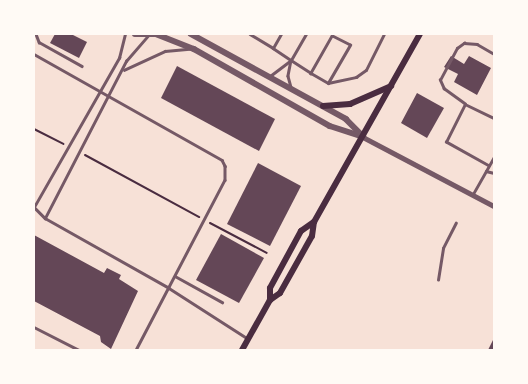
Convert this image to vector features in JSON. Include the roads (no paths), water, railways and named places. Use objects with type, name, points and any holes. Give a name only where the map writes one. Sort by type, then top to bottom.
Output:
[{"type":"main road","points":[[242,350],[270,300],[280,293],[312,236],[314,222],[420,34]]},
{"type":"main road","points":[[323,106],[350,104],[391,86]]},
{"type":"main road","points":[[270,300],[270,288],[302,231],[314,222]]},
{"type":"street","points":[[135,34],[153,34],[194,49],[330,126],[363,137],[471,196],[494,206]]},
{"type":"street","points":[[191,34],[346,118],[363,137]]},
{"type":"lane","points":[[36,34],[39,42],[82,66]]},
{"type":"lane","points":[[125,34],[119,58],[34,207],[44,218],[169,288],[248,339]]},
{"type":"lane","points":[[44,218],[123,71],[126,61],[153,34]]},
{"type":"lane","points":[[250,34],[328,83],[356,77],[366,70],[384,34]]},
{"type":"lane","points":[[273,48],[281,34]]},
{"type":"lane","points":[[291,87],[288,76],[291,60],[306,34]]},
{"type":"lane","points":[[311,73],[332,36],[350,45],[328,83]]},
{"type":"lane","points":[[494,54],[477,44],[464,43],[457,48],[440,80],[444,89],[465,104],[494,118]]},
{"type":"lane","points":[[123,71],[165,51],[194,49]]},
{"type":"lane","points":[[34,54],[222,160],[227,172],[225,180],[136,350]]},
{"type":"lane","points":[[270,76],[291,60]]},
{"type":"lane","points":[[465,104],[446,142],[489,166]]},
{"type":"lane","points":[[471,196],[494,157]]},
{"type":"lane","points":[[486,171],[494,173]]},
{"type":"lane","points":[[438,280],[443,248],[456,223]]},
{"type":"lane","points":[[174,276],[222,302]]},
{"type":"lane","points":[[34,326],[79,350]]}]
